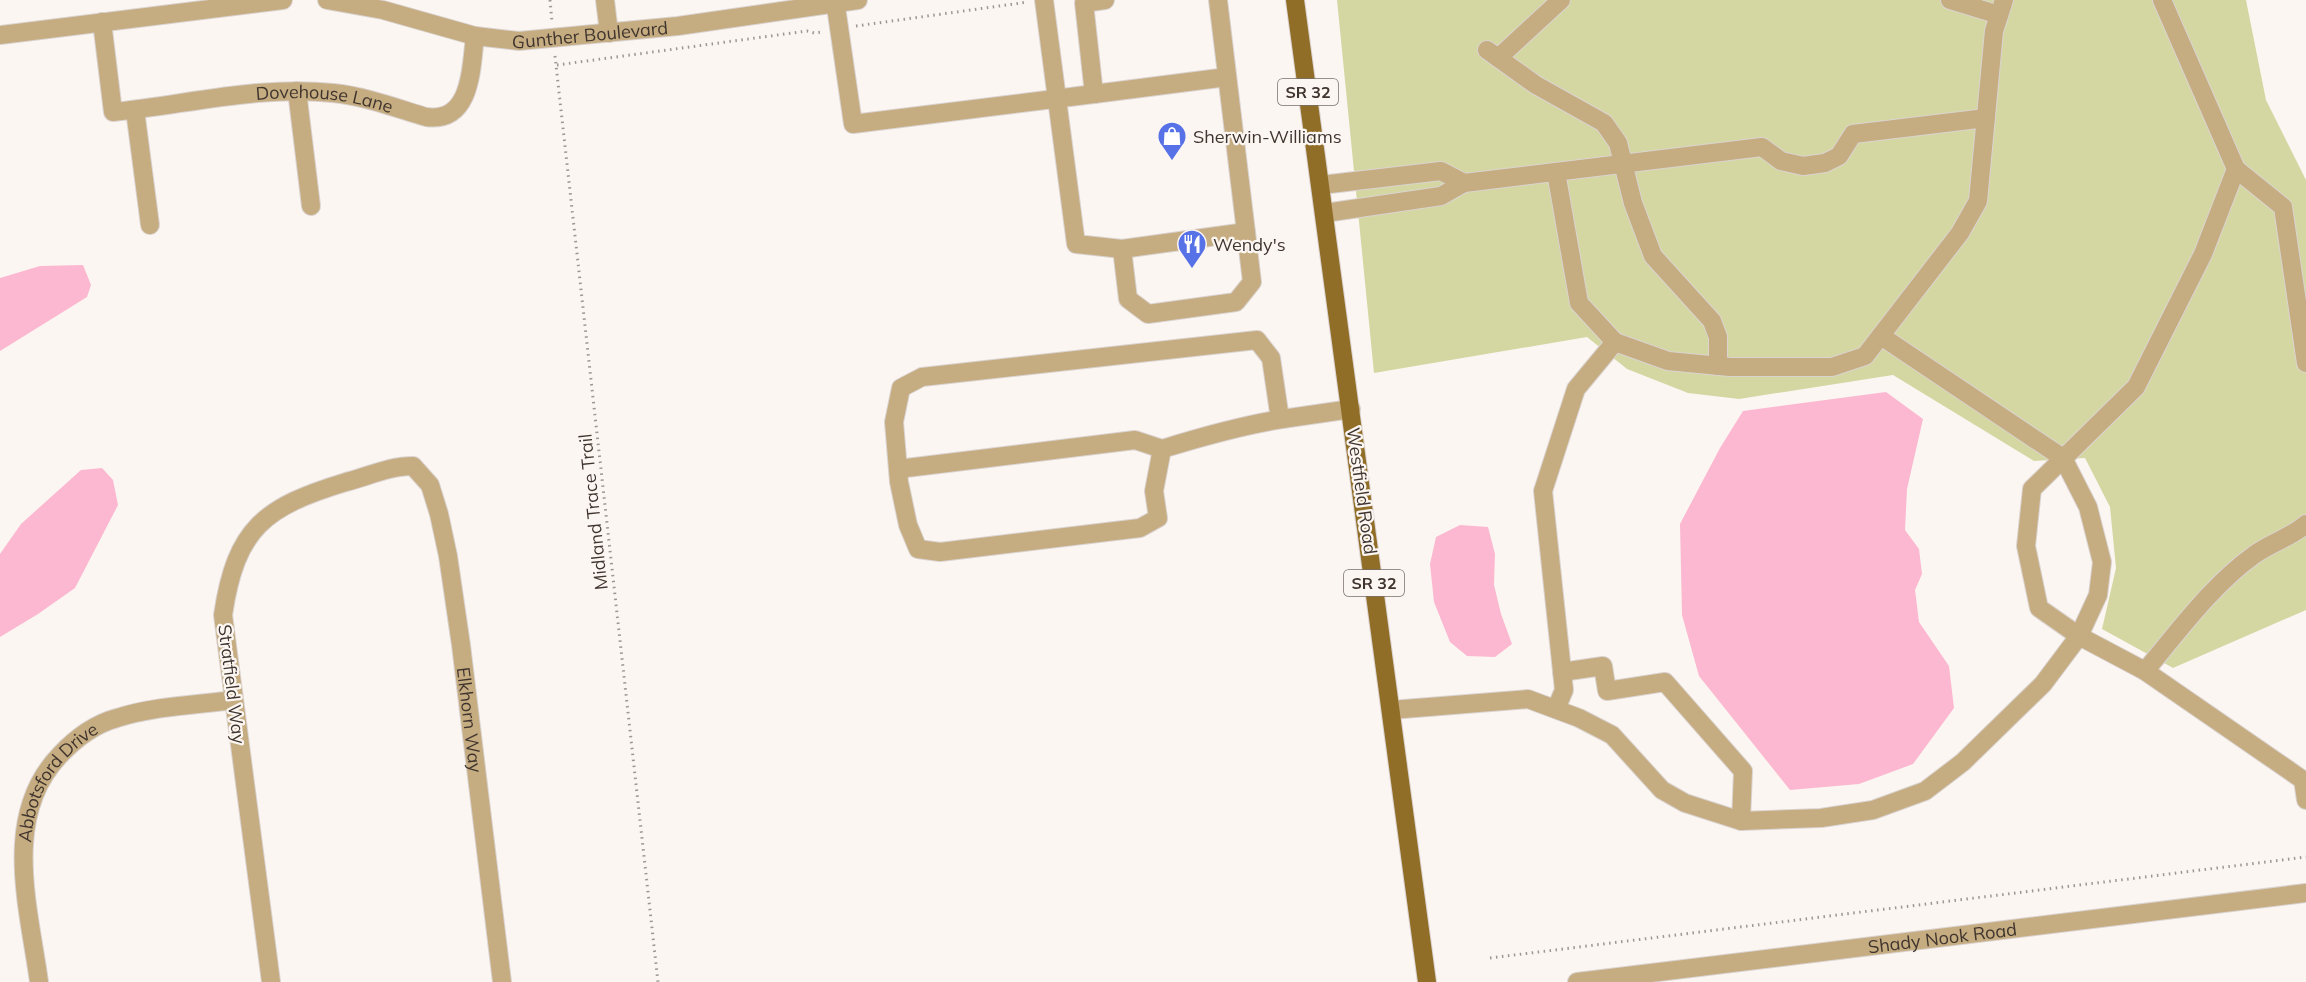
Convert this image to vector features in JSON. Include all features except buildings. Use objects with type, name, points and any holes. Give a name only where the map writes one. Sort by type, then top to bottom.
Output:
[{"type":"main road","name":"Westfield Road","points":[[1295,0],[1427,982]]},
{"type":"street","points":[[0,35],[102,22],[176,6],[283,0]]},
{"type":"street","name":"Gunther Boulevard","points":[[327,0],[383,10],[475,36],[519,41],[678,26],[858,0]]},
{"type":"street","points":[[605,0],[609,33]]},
{"type":"street","points":[[1094,94],[1084,3],[1105,0]]},
{"type":"street","points":[[1122,249],[1128,299],[1148,314],[1236,302],[1252,282],[1218,0]]},
{"type":"street","points":[[1562,0],[1492,54],[1536,85],[1604,123],[1618,143],[1632,203],[1653,256],[1712,321],[1718,337],[1718,366]]},
{"type":"street","points":[[1556,172],[1579,303],[1615,342],[1668,361],[1718,366],[1832,367],[1865,357],[1960,233],[1978,201],[1994,31],[2002,8],[1950,0]]},
{"type":"street","points":[[2162,0],[2236,169],[2283,207],[2306,363]]},
{"type":"street","points":[[1037,1],[1057,98],[1076,244],[1122,249],[1246,232]]},
{"type":"street","points":[[835,2],[853,124],[1227,77]]},
{"type":"street","name":"Dovehouse Lane","points":[[102,22],[113,112],[261,93],[297,91],[336,93],[426,117],[440,118],[455,111],[464,98],[475,36]]},
{"type":"street","points":[[297,91],[311,206]]},
{"type":"street","points":[[135,110],[150,225]]},
{"type":"street","points":[[1325,213],[1441,196],[1464,183],[1762,147],[1780,161],[1803,166],[1824,163],[1839,156],[1853,134],[1986,118]]},
{"type":"street","points":[[2236,169],[2203,254],[2136,387],[2032,489],[2026,546],[2039,608],[2079,636],[2145,672],[2303,780],[2306,800]]},
{"type":"street","points":[[1321,185],[1441,171],[1464,183]]},
{"type":"street","points":[[1391,710],[1528,699],[1556,709],[1612,735],[1662,790],[1685,803],[1741,821],[1821,818],[1873,810],[1925,791],[1963,762],[2043,684],[2079,636],[2098,595],[2102,562],[2088,507],[2063,458],[1881,336]]},
{"type":"street","points":[[1162,449],[1154,491],[1158,518],[1140,528],[940,552],[918,549],[908,525],[898,483],[894,422],[901,388],[922,377],[1257,340],[1271,358],[1280,419]]},
{"type":"street","points":[[1556,709],[1564,690],[1543,491],[1576,389],[1615,342]]},
{"type":"street","points":[[898,469],[1135,440],[1162,449],[1213,434],[1280,419],[1351,409]]},
{"type":"street","name":"Stratfield Way","points":[[271,982],[223,615],[228,585],[238,555],[250,532],[272,513],[298,499],[389,468],[413,466]]},
{"type":"street","name":"Elkhorn Way","points":[[413,466],[430,485],[448,556],[502,982]]},
{"type":"street","points":[[2145,672],[2202,602],[2254,555],[2294,535],[2306,525]]},
{"type":"street","points":[[1562,672],[1603,666],[1607,691],[1665,682],[1743,771],[1741,821]]},
{"type":"street","name":"Abbotsford Drive","points":[[39,982],[25,872],[24,831],[32,798],[53,762],[75,740],[114,718],[150,710],[234,700]]},
{"type":"street","name":"Shady Nook Road","points":[[1577,982],[2306,893]]},
{"type":"path","points":[[556,65],[807,31],[814,33],[1037,1]]},
{"type":"path","name":"Midland Trace Trail","points":[[553,39],[658,982]]},
{"type":"path","points":[[1490,958],[2306,857]]},
{"type":"green space","points":[[1337,0],[2246,0],[2266,100],[2306,180],[2306,610],[2173,668],[2102,629],[2116,568],[2110,507],[2085,458],[2034,461],[1893,375],[1739,399],[1688,393],[1627,369],[1587,337],[1374,373]]},
{"type":"shaded area","points":[[83,265],[91,285],[87,297],[0,351],[0,278],[40,266]]},
{"type":"shaded area","points":[[1886,392],[1923,419],[1907,489],[1905,530],[1919,549],[1922,574],[1915,590],[1919,622],[1949,666],[1954,708],[1913,764],[1859,784],[1790,790],[1699,676],[1682,615],[1680,524],[1720,448],[1743,411]]},
{"type":"shaded area","points":[[102,468],[113,480],[118,505],[75,588],[0,637],[0,554],[21,524],[81,470]]},
{"type":"shaded area","points":[[1460,525],[1488,527],[1495,554],[1494,585],[1512,644],[1495,657],[1467,656],[1450,642],[1434,602],[1430,564],[1436,537]]},
{"type":"place","name":"Sherwin-Williams","points":[[1172,162]]},
{"type":"place","name":"Wendy's","points":[[1192,270]]}]
